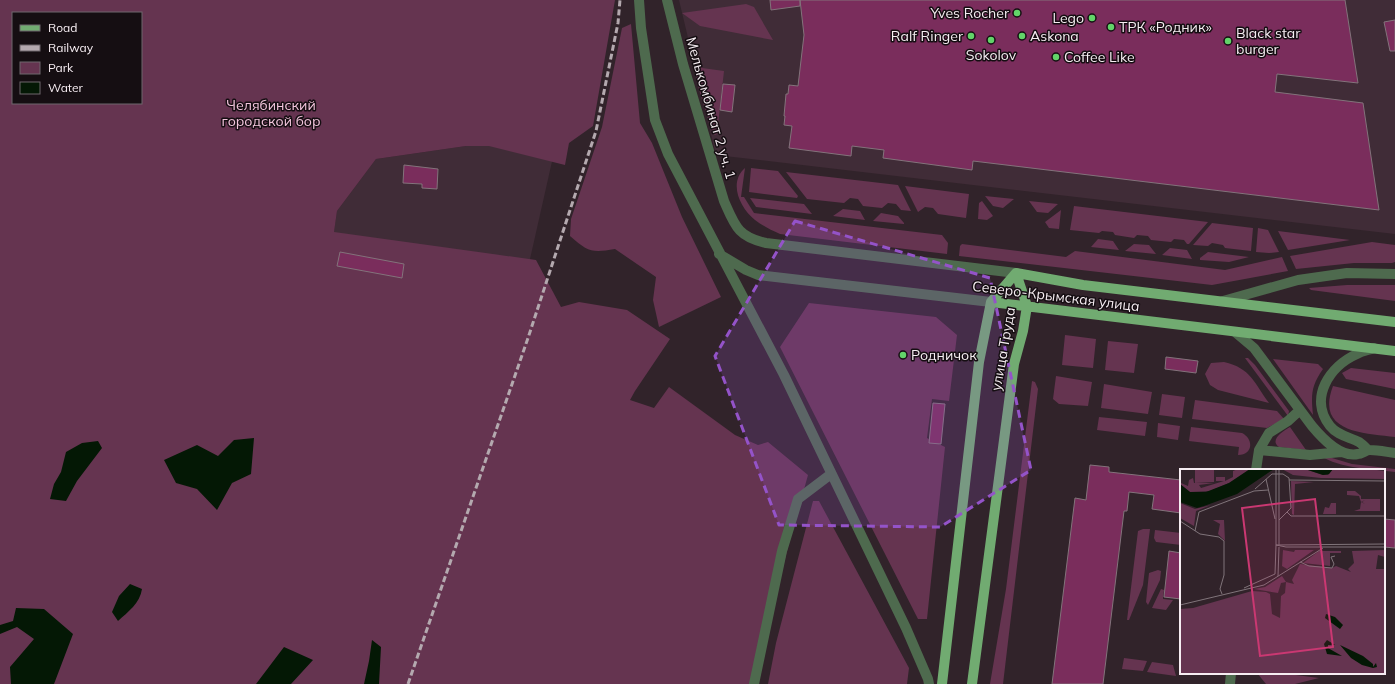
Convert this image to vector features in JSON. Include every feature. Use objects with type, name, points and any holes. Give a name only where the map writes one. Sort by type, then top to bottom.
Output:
[{"type":"main road","name":"Северо-Крымская улица","points":[[1016,273],[1082,285],[1395,322]]},
{"type":"main road","name":"улица Труда","points":[[942,684],[979,362],[991,302],[1016,273]]},
{"type":"main road","name":"улица Труда","points":[[972,684],[1014,364],[1023,331],[1026,306],[1016,273]]},
{"type":"main road","name":"Северо-Крымская улица","points":[[991,302],[1395,351]]},
{"type":"street","points":[[639,0],[641,28],[655,120],[668,154],[784,375],[906,628],[929,684]]},
{"type":"street","name":"Мелькомбинат 2 уч. 1","points":[[667,0],[696,110],[724,201],[734,223]]},
{"type":"street","name":"Северо-Крымская улица","points":[[734,223],[746,237],[766,244],[1016,273]]},
{"type":"street","name":"Северо-Крымская улица","points":[[720,254],[746,270],[758,275],[991,302]]},
{"type":"street","points":[[1223,301],[1298,280],[1347,273],[1395,274]]},
{"type":"street","points":[[1235,332],[1254,348],[1320,436],[1341,452]]},
{"type":"street","points":[[1368,450],[1359,442],[1341,435],[1330,426],[1324,416],[1320,404],[1322,390],[1330,373],[1357,354],[1375,348]]},
{"type":"street","points":[[1256,469],[1259,450],[1270,433],[1288,421],[1300,410]]},
{"type":"street","points":[[1259,450],[1310,455],[1341,452],[1358,454],[1368,450],[1395,453]]},
{"type":"street","points":[[754,684],[782,551],[798,499],[831,474]]},
{"type":"street","points":[[1230,684],[1231,674]]},
{"type":"highlighted area","points":[[795,221],[990,278],[1031,470],[940,527],[779,525],[715,356]]},
{"type":"shaded area","points":[[679,0],[1395,0],[1395,234],[716,155]]},
{"type":"shaded area","points":[[560,126],[521,299],[332,244],[337,211],[376,159],[466,146]]},
{"type":"green space","name":"Челябинский городской бор","points":[[0,0],[615,0],[593,126],[569,143],[565,165],[489,146],[466,146],[376,159],[337,211],[334,232],[536,260],[561,307],[579,302],[627,310],[670,339],[630,400],[654,408],[669,387],[735,435],[758,445],[768,442],[808,475],[788,547],[754,684],[0,684]]},
{"type":"green space","points":[[746,4],[754,7],[773,40],[700,26],[682,13]]},
{"type":"green space","points":[[631,24],[640,123],[652,143],[682,217],[721,297],[659,327],[653,300],[656,277],[615,249],[601,251],[591,250],[581,245],[570,236],[571,219],[602,127],[622,28]]},
{"type":"green space","points":[[702,64],[702,68],[724,71],[717,134],[715,135],[713,133],[696,77],[696,70]]},
{"type":"green space","points":[[745,168],[741,197],[744,197],[754,213],[942,235],[948,243],[947,254],[780,234],[755,220],[741,202],[738,195],[737,181]]},
{"type":"green space","points":[[751,168],[778,171],[798,196],[797,198],[749,192]]},
{"type":"green space","points":[[786,172],[898,185],[911,211],[901,210],[896,204],[888,203],[882,208],[863,206],[858,199],[850,198],[844,203],[807,199]]},
{"type":"green space","points":[[905,186],[969,194],[966,218],[938,214],[933,208],[925,207],[918,212]]},
{"type":"green space","points":[[985,196],[1014,199],[1003,208],[993,206]]},
{"type":"green space","points":[[750,198],[804,204],[812,214],[756,207]]},
{"type":"green space","points":[[982,201],[993,216],[987,220],[978,219],[979,203]]},
{"type":"green space","points":[[1029,201],[1058,204],[1048,213],[1037,212]]},
{"type":"green space","points":[[1074,206],[1208,222],[1189,244],[1187,244],[1184,240],[1174,239],[1171,242],[1151,240],[1148,236],[1137,235],[1134,238],[1115,235],[1113,232],[1102,231],[1099,233],[1070,230]]},
{"type":"green space","points":[[843,209],[860,211],[865,220],[833,216]]},
{"type":"green space","points":[[1061,210],[1059,229],[1049,228],[1045,222]]},
{"type":"green space","points":[[881,213],[898,216],[904,224],[873,221]]},
{"type":"green space","points":[[1212,223],[1253,228],[1251,251],[1225,248],[1223,245],[1212,243],[1208,246],[1193,245]]},
{"type":"green space","points":[[1258,228],[1268,230],[1279,252],[1256,252]]},
{"type":"green space","points":[[1278,231],[1350,240],[1288,250]]},
{"type":"green space","points":[[1098,239],[1113,241],[1119,250],[1091,247]]},
{"type":"green space","points":[[1372,242],[1395,245],[1395,262],[1354,263],[1296,269],[1290,256]]},
{"type":"green space","points":[[962,244],[1066,257],[1075,251],[1225,270],[1282,257],[1288,271],[1212,285],[959,256],[960,246]]},
{"type":"green space","points":[[1134,244],[1149,245],[1156,254],[1125,251]]},
{"type":"green space","points":[[1170,248],[1187,250],[1192,259],[1162,255]]},
{"type":"green space","points":[[1208,252],[1249,257],[1229,262],[1200,260],[1200,258]]},
{"type":"green space","points":[[1347,285],[1395,285],[1395,301],[1311,290],[1309,288]]},
{"type":"green space","points":[[809,303],[936,317],[957,335],[949,401],[932,399],[927,438],[945,447],[927,619],[918,619],[780,347]]},
{"type":"green space","points":[[1065,335],[1096,339],[1093,368],[1062,365]]},
{"type":"green space","points":[[1108,341],[1138,344],[1134,373],[1105,370]]},
{"type":"green space","points":[[1245,358],[1248,358],[1255,365],[1289,411],[1288,416]]},
{"type":"green space","points":[[1273,359],[1318,364],[1323,369],[1314,386],[1312,402],[1313,415]]},
{"type":"green space","points":[[1224,362],[1246,372],[1269,403],[1218,390],[1210,385],[1205,374],[1211,363]]},
{"type":"green space","points":[[1351,368],[1395,373],[1395,389],[1346,379],[1342,373]]},
{"type":"green space","points":[[1056,376],[1092,382],[1088,406],[1059,404],[1053,399]]},
{"type":"green space","points":[[1032,381],[1035,382],[1038,389],[1003,684],[990,684],[1006,589]]},
{"type":"green space","points":[[1104,384],[1152,392],[1148,414],[1101,408]]},
{"type":"green space","points":[[1333,386],[1395,400],[1395,437],[1357,431],[1346,428],[1337,422],[1331,413],[1329,402]]},
{"type":"green space","points":[[1162,394],[1185,397],[1182,418],[1159,415]]},
{"type":"green space","points":[[1195,400],[1277,411],[1284,419],[1267,428],[1192,419]]},
{"type":"green space","points":[[1099,417],[1147,422],[1145,436],[1097,430]]},
{"type":"green space","points":[[1158,423],[1180,426],[1178,440],[1157,437]]},
{"type":"green space","points":[[1191,427],[1242,433],[1249,439],[1249,450],[1238,455],[1239,447],[1189,441]]},
{"type":"green space","points":[[1290,427],[1306,450],[1279,447],[1276,444],[1276,439],[1278,436]]},
{"type":"green space","points":[[1324,458],[1332,458],[1352,464],[1395,469],[1395,472],[1385,471],[1385,469],[1368,469],[1332,462]]},
{"type":"green space","points":[[813,501],[819,501],[909,668],[907,684],[768,684],[776,643]]},
{"type":"green space","points":[[1150,529],[1143,585],[1129,620],[1127,620],[1138,531]]},
{"type":"green space","points":[[1155,530],[1180,533],[1180,545],[1156,542],[1154,538]]},
{"type":"green space","points":[[1158,570],[1161,571],[1160,580],[1148,605],[1146,602],[1149,573]]},
{"type":"green space","points":[[1161,589],[1164,590],[1163,599],[1173,600],[1166,610],[1152,608]]},
{"type":"green space","points":[[1124,658],[1147,661],[1143,671],[1122,669]]},
{"type":"green space","points":[[1152,662],[1173,665],[1176,676],[1147,672]]},
{"type":"green space","points":[[1258,674],[1288,674],[1319,678],[1295,684],[1266,684]]},
{"type":"water","points":[[254,438],[251,474],[232,483],[217,510],[197,489],[176,483],[164,460],[197,445],[218,456],[234,440]]},
{"type":"water","points":[[98,441],[102,448],[77,481],[66,501],[50,499],[54,484],[61,472],[66,452],[82,443]]},
{"type":"water","points":[[130,584],[142,589],[141,594],[133,607],[118,621],[112,612],[119,596]]},
{"type":"water","points":[[16,608],[44,609],[73,634],[54,684],[11,684],[10,667],[34,639],[17,627],[0,634],[0,625],[13,621]]},
{"type":"water","points":[[372,640],[381,647],[379,684],[364,684],[369,661]]},
{"type":"water","points":[[284,647],[313,660],[291,684],[256,684]]},
{"type":"building","points":[[770,0],[800,0],[800,6],[771,10]]},
{"type":"building","points":[[800,0],[1345,0],[1358,83],[1277,74],[1275,92],[1363,103],[1379,210],[973,161],[972,170],[883,158],[884,150],[852,146],[851,156],[789,148],[792,126],[784,125],[784,116],[786,94],[788,94],[789,85],[798,86],[804,35]]},
{"type":"building","points":[[1395,20],[1395,51],[1390,51],[1384,22]]},
{"type":"building","points":[[723,84],[735,85],[732,112],[720,110]]},
{"type":"building","points":[[404,165],[438,169],[437,189],[422,188],[422,184],[403,183]]},
{"type":"building","points":[[340,252],[404,264],[402,278],[337,266]]},
{"type":"building","points":[[1166,357],[1198,361],[1196,373],[1165,369]]},
{"type":"building","points":[[933,403],[945,404],[941,444],[929,443]]},
{"type":"building","points":[[1090,465],[1109,467],[1109,472],[1180,480],[1180,513],[1152,509],[1154,495],[1129,492],[1127,511],[1124,511],[1103,684],[1052,684],[1075,498],[1086,500]]},
{"type":"building","points":[[1385,519],[1395,520],[1395,548],[1385,547]]},
{"type":"building","points":[[1169,551],[1180,553],[1180,599],[1164,597]]},
{"type":"railway","points":[[408,684],[528,338],[596,131],[618,23],[620,0]]},
{"type":"place","name":"Yves Rocher","points":[[1017,13]]},
{"type":"place","name":"Lego","points":[[1092,18]]},
{"type":"place","name":"ТРК «Родник»","points":[[1111,27]]},
{"type":"place","name":"Ralf Ringer","points":[[971,36]]},
{"type":"place","name":"Askona","points":[[1022,36]]},
{"type":"place","name":"Sokolov","points":[[991,40]]},
{"type":"place","name":"Black star burger","points":[[1228,41]]},
{"type":"place","name":"Coffee Like","points":[[1056,57]]},
{"type":"place","name":"Родничок","points":[[903,355]]}]
